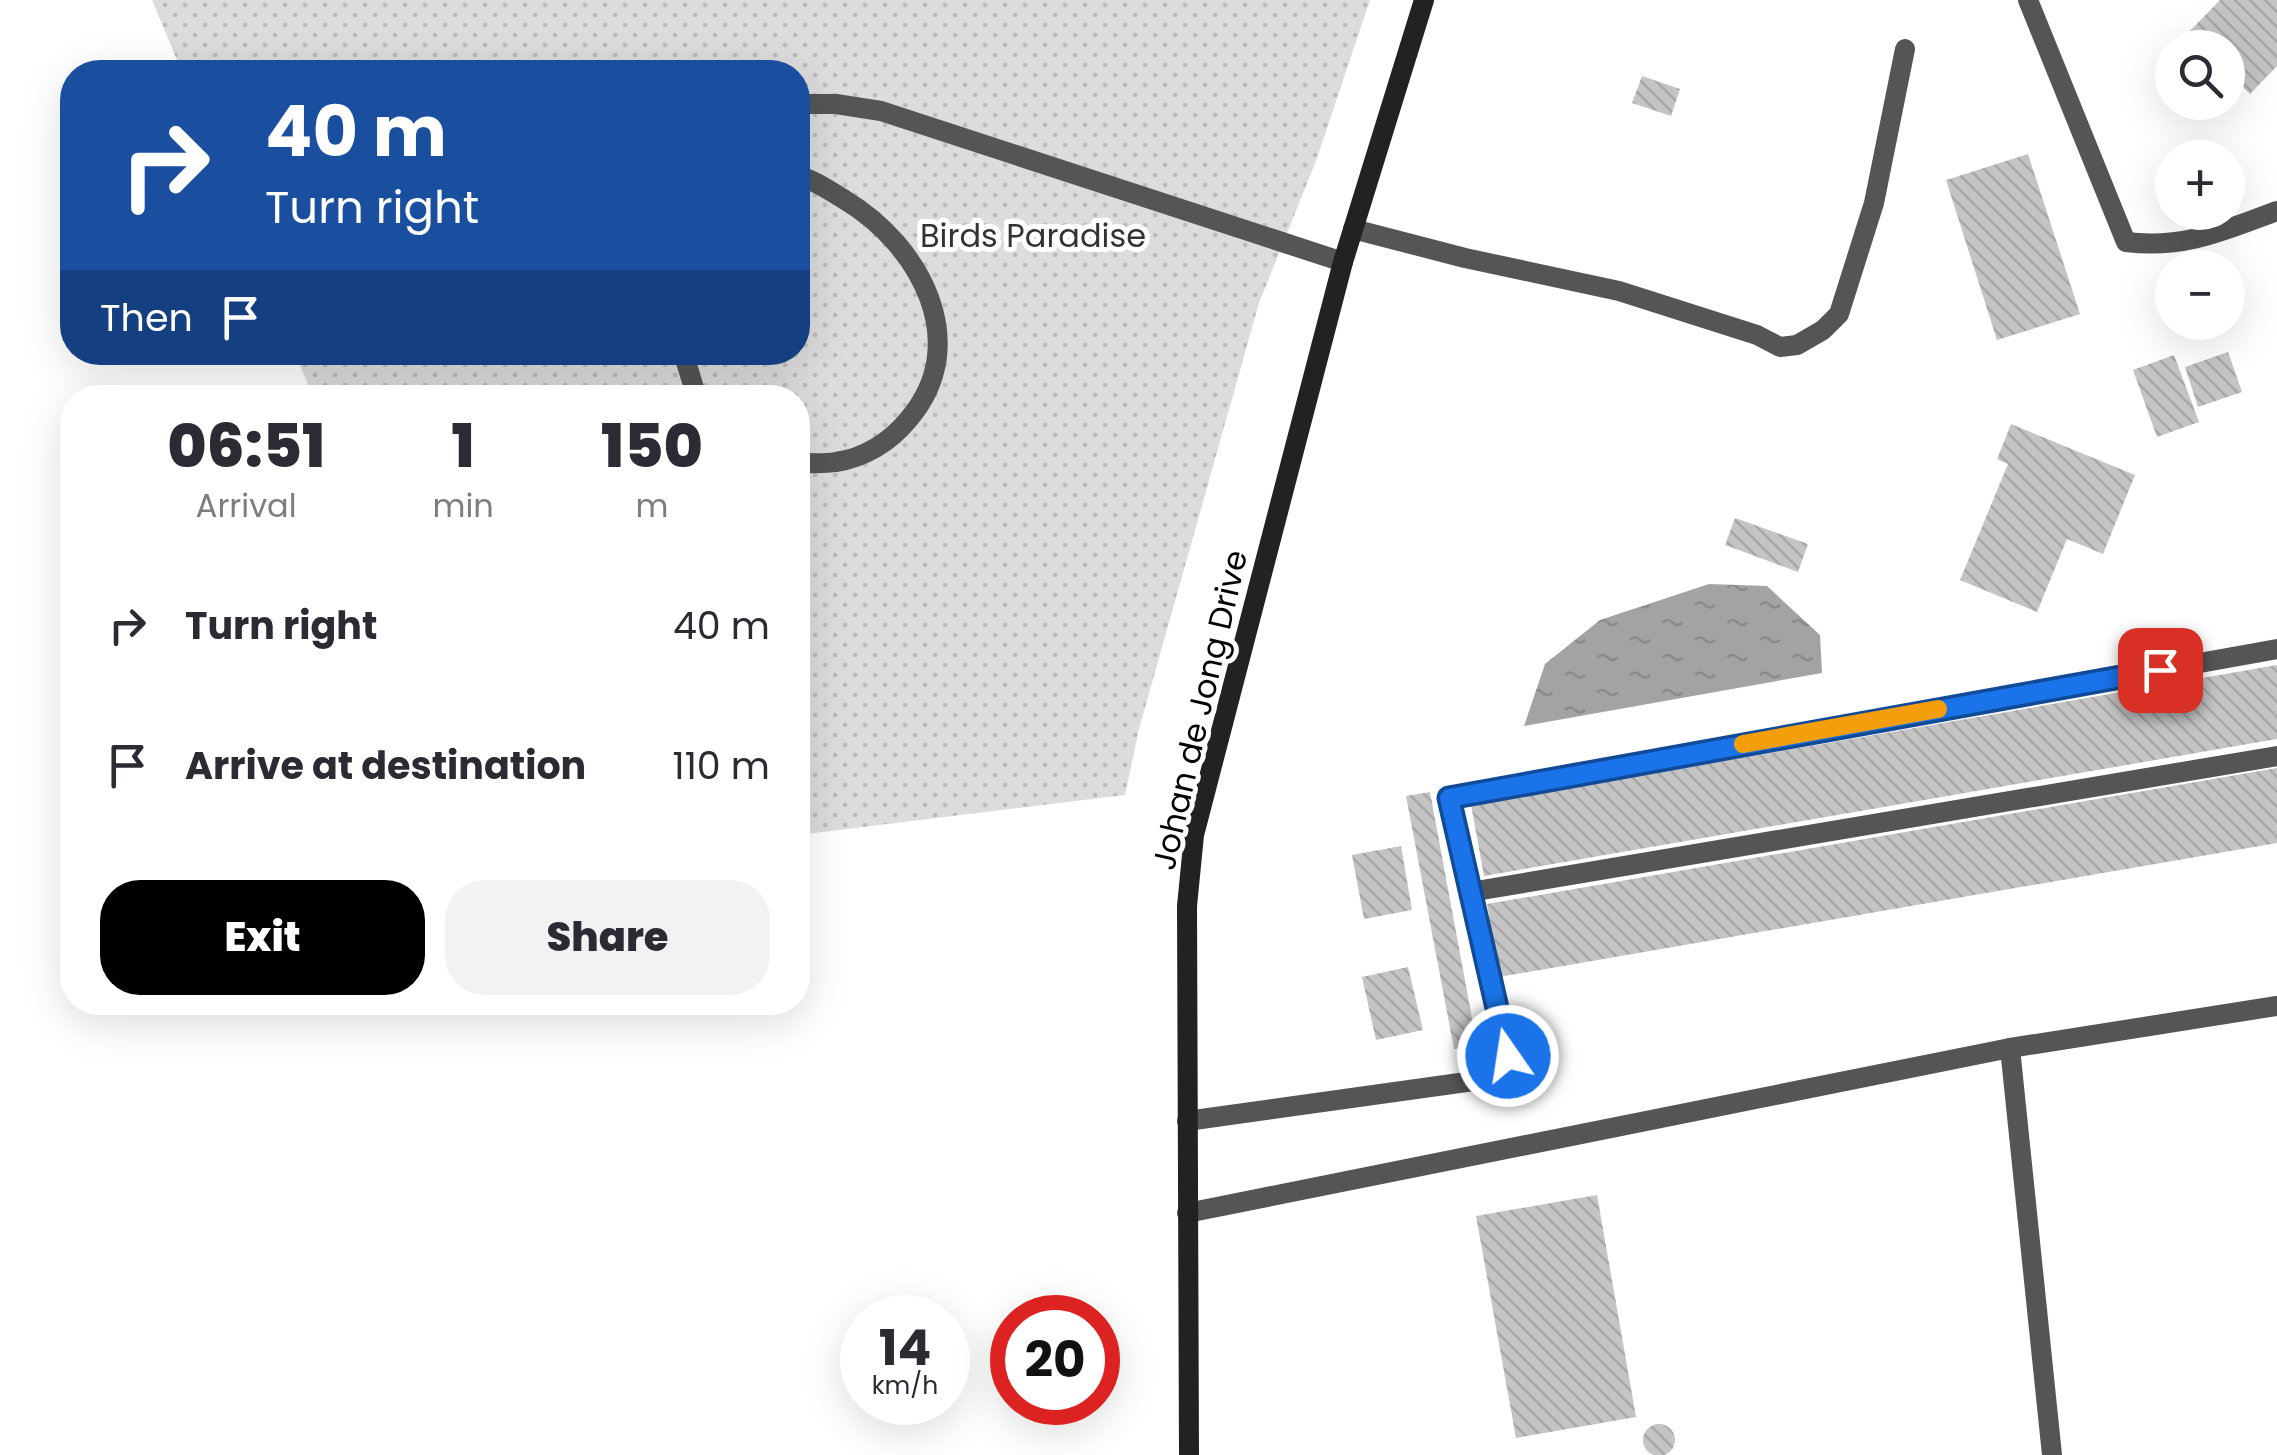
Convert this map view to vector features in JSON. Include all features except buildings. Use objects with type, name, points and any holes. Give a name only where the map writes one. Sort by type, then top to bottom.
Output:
[{"type":"street","name":"Johan de Jong Drive","points":[[1189,1455],[1187,906],[1194,835],[1343,262],[1424,0]]},
{"type":"street","points":[[2028,0],[2126,242],[2164,245],[2199,240],[2277,211]]},
{"type":"street","points":[[1353,229],[1619,291],[1780,347],[1797,345],[1823,330],[1839,314],[1874,202],[1906,49]]},
{"type":"street","points":[[810,104],[881,111],[1343,262]]},
{"type":"street","points":[[810,182],[862,210],[902,247],[922,278],[935,316],[937,352],[927,396],[897,433],[869,452],[836,462],[810,463]]},
{"type":"street","points":[[1187,1121],[1488,1079],[1502,1071],[1508,1056],[1449,798],[2277,648]]},
{"type":"street","points":[[1470,892],[2277,756]]},
{"type":"street","points":[[1187,1213],[2010,1048],[2277,1006]]},
{"type":"street","points":[[2010,1048],[2052,1455]]},
{"type":"green space","name":"Birds Paradise","points":[[152,0],[1370,0],[1316,161],[1259,303],[1139,729],[1125,795],[810,834],[810,385],[308,385],[300,365],[810,365],[810,60],[177,60]]},
{"type":"water","points":[[1709,584],[1767,586],[1820,635],[1822,673],[1524,726],[1545,664],[1600,620]]},
{"type":"slow traffic","points":[[1743,744],[1938,709]]},
{"type":"route","points":[[1508,1056],[1449,798],[2160,670]]}]
